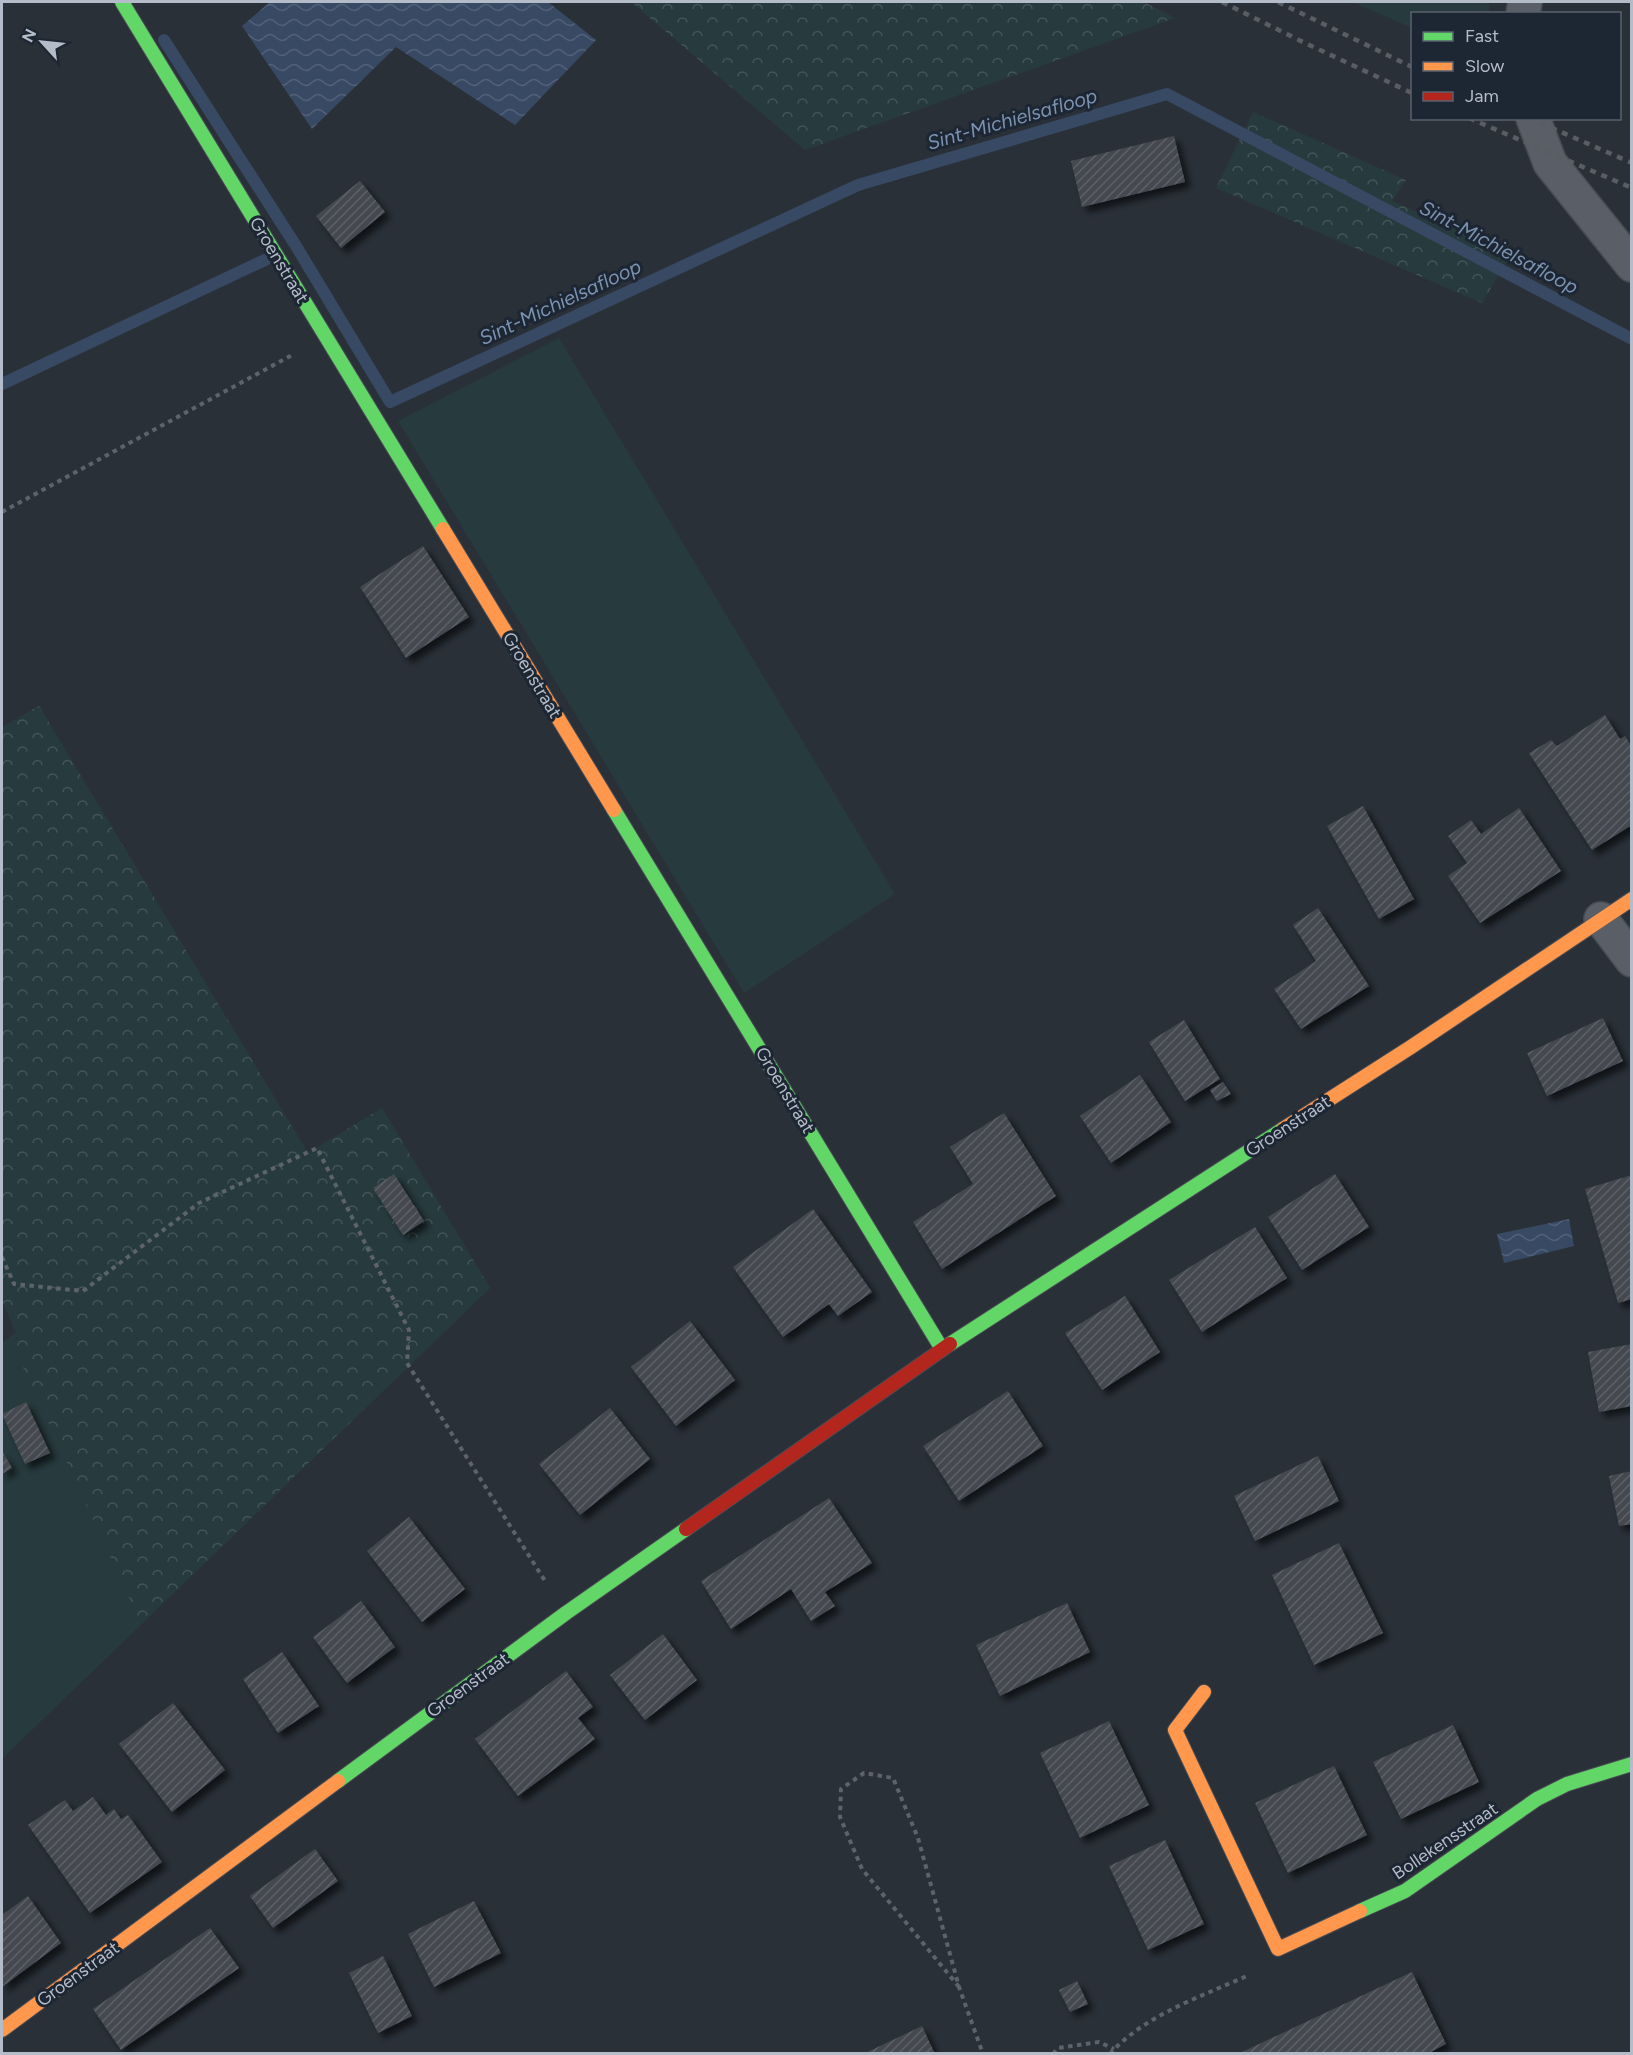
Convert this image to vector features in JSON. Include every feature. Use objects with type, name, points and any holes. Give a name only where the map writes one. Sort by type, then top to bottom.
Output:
[{"type":"street","name":"Groenstraat","points":[[122,2],[942,1349]]},
{"type":"street","points":[[1534,120],[1550,163],[1632,265]]},
{"type":"street","name":"Groenstraat","points":[[2,2030],[566,1613],[942,1349],[1411,1047],[1632,899]]},
{"type":"street","points":[[1601,919],[1632,960]]},
{"type":"street","points":[[1204,1692],[1175,1730],[1278,1949]]},
{"type":"street","name":"Bollekensstraat","points":[[1278,1949],[1405,1891],[1537,1799],[1567,1784],[1632,1764]]},
{"type":"path","points":[[2,512],[326,336]]},
{"type":"path","points":[[2,1257],[14,1284],[84,1291],[199,1203],[316,1148],[409,1330],[407,1363],[566,1613]]},
{"type":"path","points":[[959,1987],[862,1869],[840,1817],[842,1789],[864,1773],[893,1778],[918,1838],[959,1987],[983,2054]]},
{"type":"path","points":[[1110,2054],[1123,2039],[1146,2022],[1265,1967],[1278,1949]]},
{"type":"path","points":[[1053,2054],[1058,2048],[1099,2042],[1114,2049]]},
{"type":"green space","points":[[631,2],[1144,2],[1175,18],[805,150]]},
{"type":"green space","points":[[1352,2],[1489,2],[1489,12],[1411,12],[1411,28]]},
{"type":"green space","points":[[1253,112],[1406,180],[1392,201],[1511,254],[1482,303],[1216,188]]},
{"type":"green space","points":[[559,338],[895,894],[744,993],[398,421]]},
{"type":"green space","points":[[39,706],[308,1153],[382,1108],[490,1288],[141,1624],[9,1337],[16,1333],[2,1300],[2,727]]},
{"type":"green space","points":[[382,1108],[490,1288],[2,1759],[2,1342]]},
{"type":"water","points":[[270,2],[548,2],[596,40],[515,125],[396,47],[312,129],[242,26]]},
{"type":"water","points":[[1569,1219],[1574,1246],[1504,1263],[1497,1234]]},
{"type":"building","points":[[1174,136],[1185,182],[1082,207],[1071,161]]},
{"type":"building","points":[[360,181],[385,212],[341,248],[316,216]]},
{"type":"building","points":[[423,546],[469,617],[406,658],[360,587]]},
{"type":"building","points":[[1605,715],[1620,739],[1625,736],[1632,747],[1632,825],[1592,850],[1529,753],[1551,740],[1557,746]]},
{"type":"building","points":[[1363,806],[1414,899],[1379,919],[1327,826]]},
{"type":"building","points":[[1519,808],[1561,871],[1480,923],[1448,876],[1467,863],[1448,836],[1471,820],[1481,834]]},
{"type":"building","points":[[1318,908],[1369,986],[1301,1029],[1274,989],[1316,961],[1293,925]]},
{"type":"building","points":[[1603,1018],[1623,1061],[1547,1096],[1527,1053]]},
{"type":"building","points":[[1184,1020],[1220,1079],[1185,1101],[1149,1042]]},
{"type":"building","points":[[1140,1075],[1171,1122],[1111,1163],[1080,1116]]},
{"type":"building","points":[[1223,1082],[1231,1094],[1217,1101],[1210,1090]]},
{"type":"building","points":[[1004,1113],[1056,1196],[942,1269],[913,1222],[973,1184],[950,1147]]},
{"type":"building","points":[[394,1174],[424,1221],[403,1235],[373,1188]]},
{"type":"building","points":[[1335,1174],[1369,1227],[1302,1270],[1268,1217]]},
{"type":"building","points":[[1632,1175],[1632,1299],[1618,1303],[1585,1189]]},
{"type":"building","points":[[813,1209],[872,1292],[838,1316],[829,1304],[783,1337],[733,1267]]},
{"type":"building","points":[[1255,1227],[1287,1278],[1202,1332],[1169,1280]]},
{"type":"building","points":[[1125,1296],[1160,1352],[1102,1390],[1065,1333]]},
{"type":"building","points":[[690,1321],[735,1380],[676,1426],[631,1367]]},
{"type":"building","points":[[1632,1344],[1632,1406],[1599,1412],[1588,1352]]},
{"type":"building","points":[[1008,1391],[1043,1446],[959,1501],[923,1446]]},
{"type":"building","points":[[26,1402],[50,1453],[25,1464],[2,1414]]},
{"type":"building","points":[[610,1408],[650,1459],[580,1515],[539,1464]]},
{"type":"building","points":[[2,1451],[12,1468],[2,1474]]},
{"type":"building","points":[[1318,1456],[1339,1501],[1255,1541],[1234,1496]]},
{"type":"building","points":[[1632,1471],[1632,1524],[1619,1526],[1609,1476]]},
{"type":"building","points":[[829,1498],[872,1563],[825,1592],[835,1606],[811,1621],[791,1589],[731,1629],[701,1581]]},
{"type":"building","points":[[409,1517],[465,1589],[422,1622],[367,1551]]},
{"type":"building","points":[[1339,1543],[1383,1633],[1314,1665],[1272,1575]]},
{"type":"building","points":[[361,1601],[395,1647],[347,1683],[313,1637]]},
{"type":"building","points":[[1067,1603],[1090,1652],[1000,1696],[976,1645]]},
{"type":"building","points":[[663,1634],[697,1680],[645,1720],[610,1675]]},
{"type":"building","points":[[282,1652],[319,1706],[278,1733],[243,1679]]},
{"type":"building","points":[[566,1671],[593,1707],[578,1718],[595,1739],[518,1796],[475,1739]]},
{"type":"building","points":[[173,1703],[225,1770],[172,1812],[119,1744]]},
{"type":"building","points":[[1109,1721],[1149,1805],[1080,1838],[1040,1753]]},
{"type":"building","points":[[1453,1725],[1479,1782],[1401,1819],[1373,1762]]},
{"type":"building","points":[[1334,1766],[1367,1835],[1288,1873],[1255,1803]]},
{"type":"building","points":[[93,1797],[106,1815],[114,1809],[121,1819],[128,1815],[162,1862],[90,1913],[28,1825],[65,1800],[73,1811]]},
{"type":"building","points":[[1165,1840],[1204,1924],[1148,1950],[1109,1866]]},
{"type":"building","points":[[315,1849],[338,1881],[273,1928],[250,1896]]},
{"type":"building","points":[[28,1896],[61,1943],[2,1987],[2,1915]]},
{"type":"building","points":[[474,1901],[501,1953],[434,1987],[408,1934]]},
{"type":"building","points":[[210,1928],[239,1968],[121,2050],[93,2009]]},
{"type":"building","points":[[383,1956],[412,2016],[378,2033],[349,1973]]},
{"type":"building","points":[[1412,1972],[1446,2044],[1427,2054],[1238,2054]]},
{"type":"building","points":[[1077,1981],[1088,2004],[1070,2012],[1059,1990]]},
{"type":"building","points":[[922,2026],[935,2054],[863,2054],[880,2046]]},
{"type":"waterway","name":"Sint-Michielsafloop","points":[[164,40],[296,246],[390,402],[858,185],[1167,94],[1632,339]]},
{"type":"waterway","points":[[2,384],[267,259]]},
{"type":"railway","points":[[1222,2],[1411,93]]},
{"type":"railway","points":[[1278,2],[1411,67]]},
{"type":"railway","points":[[1474,120],[1632,188]]},
{"type":"railway","points":[[1534,120],[1632,163]]},
{"type":"traffic: fast","points":[[122,2],[443,529]]},
{"type":"traffic: fast","points":[[614,810],[942,1349]]},
{"type":"traffic: fast","points":[[950,1344],[1283,1129]]},
{"type":"traffic: fast","points":[[338,1781],[566,1613],[686,1529]]},
{"type":"traffic: fast","points":[[1360,1911],[1405,1891],[1537,1799],[1567,1784],[1632,1764]]},
{"type":"traffic: slow","points":[[443,529],[614,810]]},
{"type":"traffic: slow","points":[[1283,1129],[1411,1047],[1632,899]]},
{"type":"traffic: slow","points":[[1204,1692],[1175,1730],[1278,1949],[1360,1911]]},
{"type":"traffic: slow","points":[[2,2030],[338,1781]]},
{"type":"traffic: jam","points":[[686,1529],[950,1344]]}]
